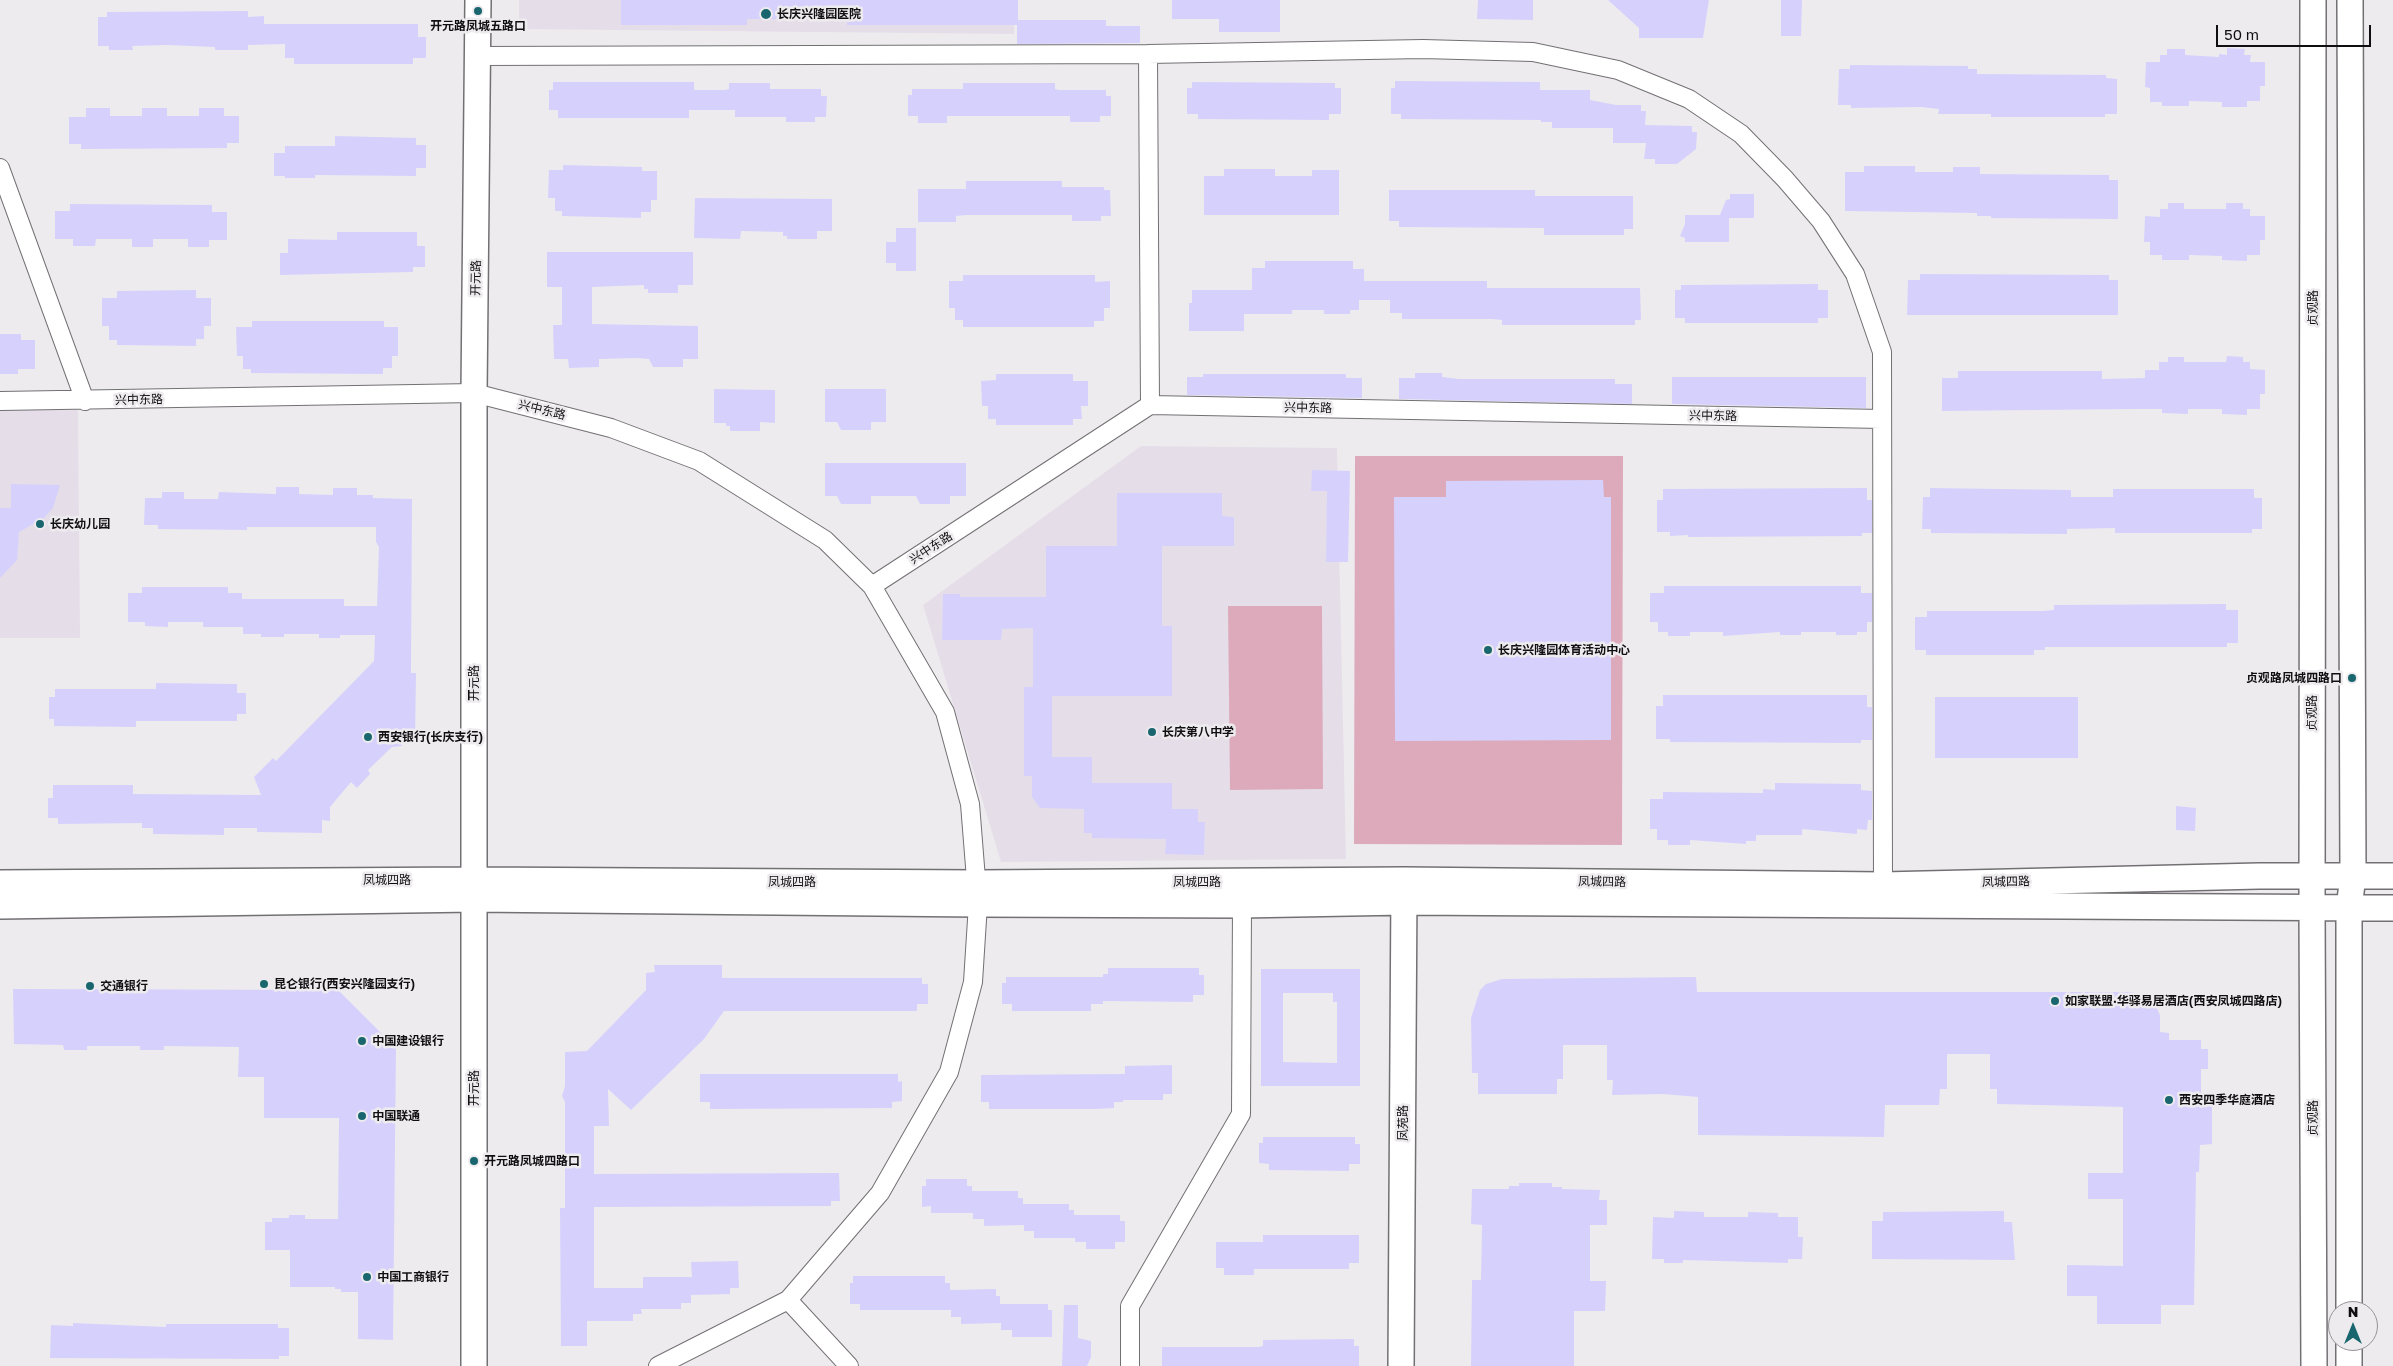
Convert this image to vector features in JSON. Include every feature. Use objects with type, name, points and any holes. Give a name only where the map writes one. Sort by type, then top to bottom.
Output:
[{"type":"street","name":"开元路","points":[[474,1366],[474,393],[478,0]]},
{"type":"street","name":"贞观路","points":[[2314,0],[2312,909],[2314,1366]]},
{"type":"street","points":[[2349,1301],[2349,908],[2353,876],[2350,0]]},
{"type":"street","points":[[478,56],[1148,54],[1423,49],[1533,52],[1618,70],[1689,100],[1740,134],[1785,179],[1821,221],[1855,274],[1882,352],[1883,885]]},
{"type":"street","points":[[1148,54],[1150,405]]},
{"type":"street","points":[[0,168],[86,401]]},
{"type":"street","name":"兴中东路","points":[[0,401],[474,393],[611,428],[699,461],[824,540],[872,586],[1150,405],[1882,419]]},
{"type":"street","points":[[658,1366],[788,1300],[880,1193],[948,1072],[973,982],[978,894],[970,804],[945,712],[872,586]]},
{"type":"street","name":"凤城四路","points":[[0,883],[978,894],[1883,885],[2393,876]]},
{"type":"street","name":"凤城四路","points":[[0,906],[474,889]]},
{"type":"street","name":"凤城四路","points":[[978,894],[1242,905],[1404,891],[2312,909],[2393,908]]},
{"type":"street","name":"凤苑路","points":[[1401,1366],[1404,891]]},
{"type":"street","points":[[1130,1366],[1130,1306],[1241,1114],[1242,905]]},
{"type":"street","points":[[788,1300],[849,1366]]},
{"type":"street","points":[[2349,1351],[2349,1366]]},
{"type":"shaded area","name":"长庆兴隆园医院","points":[[519,0],[1014,0],[1014,34],[519,29]]},
{"type":"shaded area","name":"长庆幼儿园","points":[[0,410],[78,410],[80,638],[0,638]]},
{"type":"shaded area","name":"长庆第八中学","points":[[1141,446],[1337,448],[1346,859],[1001,862],[923,605]]},
{"type":"shaded area","name":"长庆兴隆园体育活动中心","points":[[1355,456],[1623,456],[1622,845],[1354,844]]},
{"type":"shaded area","points":[[1228,606],[1322,606],[1323,789],[1230,790]]},
{"type":"building","points":[[621,0],[1018,0],[1018,20],[1106,20],[1106,26],[1140,26],[1140,43],[1017,44],[1017,25],[847,25],[847,19],[747,19],[747,25],[621,25]]},
{"type":"building","points":[[1172,0],[1280,0],[1280,32],[1219,32],[1219,19],[1172,19]]},
{"type":"building","points":[[1478,0],[1533,0],[1533,20],[1477,19]]},
{"type":"building","points":[[1608,0],[1709,0],[1703,38],[1639,38],[1639,28]]},
{"type":"building","points":[[1781,0],[1802,0],[1801,36],[1781,36]]},
{"type":"building","points":[[248,11],[248,17],[264,16],[264,24],[418,24],[418,37],[426,37],[426,58],[413,58],[413,64],[294,64],[294,58],[285,58],[285,44],[248,45],[248,50],[215,50],[215,47],[167,45],[132,46],[133,50],[109,50],[109,46],[98,46],[98,17],[107,17],[107,12]]},
{"type":"building","points":[[2227,48],[2245,49],[2244,55],[2251,55],[2250,62],[2265,62],[2265,86],[2260,86],[2260,101],[2247,101],[2247,107],[2222,107],[2222,102],[2189,101],[2189,106],[2162,106],[2162,102],[2150,102],[2150,88],[2145,87],[2146,62],[2160,62],[2160,55],[2167,55],[2167,49],[2185,49],[2185,55],[2219,57],[2219,54],[2227,55]]},
{"type":"building","points":[[1850,65],[1968,66],[1968,69],[1977,69],[1977,74],[2106,75],[2106,78],[2117,79],[2117,114],[2105,114],[2105,117],[1991,117],[1991,114],[1938,114],[1939,109],[1921,107],[1851,108],[1851,105],[1838,105],[1839,69],[1850,69]]},
{"type":"building","points":[[1395,81],[1540,82],[1540,90],[1590,90],[1590,100],[1616,105],[1641,105],[1641,111],[1646,111],[1645,125],[1692,126],[1692,132],[1697,132],[1696,149],[1677,164],[1655,164],[1655,159],[1644,159],[1646,143],[1613,143],[1613,128],[1552,128],[1552,122],[1541,122],[1541,120],[1401,119],[1401,114],[1391,114],[1391,88],[1395,88]]},
{"type":"building","points":[[553,82],[694,82],[694,90],[725,90],[729,89],[729,83],[770,83],[770,89],[821,89],[821,96],[827,96],[826,117],[815,117],[815,122],[786,122],[786,117],[735,117],[735,110],[689,110],[689,118],[558,118],[558,110],[549,110],[549,90],[553,90]]},
{"type":"building","points":[[1192,82],[1335,83],[1335,88],[1341,88],[1341,114],[1329,114],[1329,120],[1198,119],[1198,114],[1187,114],[1187,88],[1192,88]]},
{"type":"building","points":[[963,83],[1055,83],[1055,89],[1059,90],[1106,90],[1106,96],[1111,96],[1111,116],[1100,116],[1100,122],[1070,122],[1070,116],[947,116],[947,123],[918,123],[918,116],[908,116],[908,95],[912,95],[912,89],[963,89]]},
{"type":"building","points":[[86,108],[110,108],[110,116],[142,116],[142,108],[167,108],[167,116],[199,116],[199,108],[224,108],[224,116],[239,116],[239,143],[227,143],[227,148],[81,149],[81,144],[69,144],[69,117],[86,117]]},
{"type":"building","points":[[335,136],[416,138],[416,145],[426,145],[426,168],[416,168],[416,176],[315,175],[315,178],[285,178],[285,176],[274,176],[274,153],[285,153],[285,146],[335,146]]},
{"type":"building","points":[[563,165],[642,167],[642,171],[657,171],[657,200],[651,200],[651,212],[641,212],[641,218],[562,216],[562,211],[555,211],[555,198],[548,198],[549,170],[563,170]]},
{"type":"building","points":[[1864,166],[1915,166],[1915,172],[1953,172],[1953,167],[1980,167],[1980,174],[2109,175],[2109,180],[2118,180],[2118,219],[1991,218],[1991,216],[1977,216],[1977,213],[1845,211],[1845,172],[1864,172]]},
{"type":"building","points":[[1224,169],[1275,169],[1275,176],[1312,176],[1312,170],[1339,170],[1339,215],[1204,215],[1204,176],[1224,176]]},
{"type":"building","points":[[966,181],[1062,181],[1062,187],[1104,187],[1104,190],[1110,190],[1111,216],[1101,216],[1101,221],[1072,221],[1072,215],[966,215],[956,216],[956,222],[918,222],[918,189],[966,189]]},
{"type":"building","points":[[1389,190],[1535,190],[1535,196],[1633,196],[1633,229],[1624,229],[1624,235],[1544,235],[1544,228],[1399,227],[1399,221],[1389,221]]},
{"type":"building","points":[[1730,194],[1754,194],[1754,218],[1729,218],[1729,242],[1685,242],[1685,238],[1680,236],[1685,224],[1685,215],[1720,215],[1726,200],[1730,199]]},
{"type":"building","points":[[695,198],[832,199],[832,231],[817,231],[817,239],[787,239],[787,236],[783,236],[783,232],[741,231],[740,239],[694,238]]},
{"type":"building","points":[[2168,203],[2184,203],[2184,209],[2226,209],[2226,203],[2243,203],[2243,209],[2250,209],[2250,216],[2265,216],[2265,240],[2260,240],[2260,255],[2247,255],[2247,261],[2222,260],[2222,256],[2189,255],[2189,260],[2162,260],[2162,255],[2150,255],[2150,242],[2144,242],[2145,216],[2160,217],[2160,209],[2168,209]]},
{"type":"building","points":[[70,204],[212,205],[212,212],[227,212],[227,240],[209,240],[209,247],[188,247],[188,239],[153,239],[153,247],[132,247],[132,239],[96,239],[95,246],[73,246],[73,239],[55,239],[55,211],[70,211]]},
{"type":"building","points":[[896,228],[916,228],[916,271],[896,271],[896,263],[886,263],[886,242],[896,242]]},
{"type":"building","points":[[337,232],[417,232],[417,246],[425,246],[425,267],[413,267],[413,272],[280,275],[280,253],[288,253],[288,239],[337,240]]},
{"type":"building","points":[[547,252],[693,252],[693,285],[678,285],[678,293],[648,293],[648,289],[644,289],[644,285],[592,287],[592,324],[698,326],[698,359],[683,359],[683,367],[653,367],[649,359],[637,358],[599,359],[599,367],[569,368],[568,359],[554,359],[553,325],[562,325],[562,287],[547,287]]},
{"type":"building","points":[[1265,261],[1353,261],[1353,269],[1364,269],[1364,281],[1487,281],[1487,288],[1640,288],[1641,320],[1635,320],[1635,325],[1502,325],[1502,320],[1492,319],[1402,319],[1402,313],[1390,313],[1390,300],[1359,300],[1359,310],[1350,310],[1350,314],[1324,314],[1324,310],[1292,310],[1292,314],[1244,314],[1244,331],[1189,331],[1189,303],[1192,303],[1192,290],[1252,290],[1252,268],[1265,268]]},
{"type":"building","points":[[1920,274],[2109,275],[2109,280],[2118,280],[2118,315],[1907,315],[1908,280],[1920,280]]},
{"type":"building","points":[[963,275],[1095,275],[1095,282],[1110,281],[1110,308],[1104,308],[1104,321],[1094,321],[1094,327],[963,327],[963,320],[955,320],[955,308],[949,308],[949,281],[963,281]]},
{"type":"building","points":[[1818,284],[1818,290],[1828,290],[1828,318],[1818,318],[1818,323],[1685,323],[1685,318],[1675,318],[1675,290],[1681,290],[1681,285]]},
{"type":"building","points":[[196,290],[196,298],[211,298],[211,326],[204,326],[204,339],[196,339],[196,346],[117,345],[117,340],[109,340],[109,326],[102,326],[102,298],[117,298],[117,291]]},
{"type":"building","points":[[252,321],[384,321],[384,327],[398,327],[398,356],[392,356],[392,368],[383,368],[383,374],[251,373],[251,369],[243,369],[243,356],[237,356],[236,327],[252,327]]},
{"type":"building","points":[[0,334],[21,334],[21,340],[35,340],[35,369],[18,369],[18,374],[0,374]]},
{"type":"building","points":[[2227,356],[2243,357],[2243,362],[2250,362],[2250,369],[2265,370],[2265,394],[2260,394],[2260,409],[2247,409],[2247,415],[2222,414],[2222,409],[2188,409],[2188,414],[2162,413],[2162,409],[1942,411],[1942,378],[1958,378],[1958,371],[2102,371],[2102,379],[2145,378],[2145,370],[2159,370],[2159,362],[2168,362],[2168,357],[2184,357],[2184,362],[2226,362]]},
{"type":"building","points":[[1415,373],[1442,373],[1442,377],[1459,379],[1615,379],[1615,384],[1632,384],[1632,404],[1399,399],[1399,378],[1415,378]]},
{"type":"building","points":[[996,374],[1073,374],[1073,381],[1088,381],[1088,406],[1081,406],[1082,419],[1073,419],[1073,425],[996,425],[996,419],[988,419],[988,406],[982,406],[981,381],[996,380]]},
{"type":"building","points":[[1203,374],[1346,374],[1346,378],[1362,378],[1362,398],[1187,395],[1187,377],[1203,377]]},
{"type":"building","points":[[1672,377],[1866,377],[1866,408],[1672,404]]},
{"type":"building","points":[[714,389],[775,390],[775,423],[760,422],[760,431],[730,431],[730,426],[726,426],[726,423],[714,423]]},
{"type":"building","points":[[825,389],[886,389],[886,422],[871,422],[871,430],[841,430],[837,422],[825,422]]},
{"type":"building","points":[[825,463],[966,463],[966,496],[950,496],[950,504],[920,504],[916,496],[871,496],[871,504],[841,504],[837,496],[825,496]]},
{"type":"building","points":[[1312,470],[1350,471],[1348,562],[1326,562],[1327,491],[1311,491]]},
{"type":"building","points":[[1603,480],[1604,497],[1611,497],[1611,740],[1395,741],[1394,497],[1446,497],[1446,481]]},
{"type":"building","points":[[11,484],[60,485],[53,508],[44,518],[19,532],[17,560],[0,578],[0,508],[11,508]]},
{"type":"building","points":[[276,487],[299,487],[299,494],[333,495],[333,488],[357,488],[357,495],[373,495],[373,498],[412,499],[411,673],[416,673],[415,742],[402,742],[402,746],[392,747],[368,770],[370,774],[357,788],[351,782],[330,807],[330,821],[322,820],[322,833],[257,832],[257,828],[224,828],[224,835],[153,834],[153,828],[142,828],[142,823],[58,824],[58,818],[48,818],[48,798],[53,798],[53,785],[133,785],[133,794],[261,795],[254,777],[273,758],[276,761],[374,661],[375,635],[340,635],[340,638],[319,638],[319,634],[284,634],[284,637],[261,637],[261,634],[243,634],[243,627],[203,627],[203,622],[168,622],[168,627],[145,626],[145,622],[128,622],[128,593],[142,593],[142,587],[228,587],[228,593],[242,593],[242,599],[344,599],[344,606],[377,606],[379,547],[376,542],[376,527],[247,527],[247,530],[158,529],[158,525],[144,525],[145,498],[162,498],[162,492],[184,492],[184,499],[218,499],[219,492],[276,494]]},
{"type":"building","points":[[1867,488],[1867,500],[1872,500],[1872,533],[1862,533],[1862,536],[1688,537],[1688,535],[1670,536],[1670,532],[1657,532],[1657,500],[1663,500],[1663,489]]},
{"type":"building","points":[[1930,488],[2071,490],[2071,497],[2113,497],[2113,489],[2254,489],[2254,498],[2262,498],[2262,529],[2252,529],[2252,533],[2115,533],[2115,528],[2067,529],[2067,534],[1931,533],[1931,529],[1922,529],[1923,497],[1930,497]]},
{"type":"building","points":[[1117,493],[1222,493],[1222,516],[1234,517],[1234,546],[1162,546],[1162,626],[1172,626],[1172,696],[1052,696],[1052,757],[1092,757],[1092,783],[1172,783],[1172,809],[1198,809],[1198,822],[1205,822],[1204,855],[1165,854],[1166,839],[1092,838],[1092,833],[1084,833],[1084,809],[1040,808],[1032,797],[1032,776],[1024,776],[1024,687],[1033,687],[1033,628],[1002,629],[1001,640],[942,640],[943,594],[960,594],[960,597],[1046,597],[1046,546],[1117,546]]},
{"type":"building","points":[[1664,586],[1861,586],[1861,593],[1872,593],[1872,622],[1867,622],[1867,632],[1857,632],[1857,635],[1836,635],[1836,632],[1801,632],[1801,635],[1780,635],[1780,632],[1723,636],[1723,632],[1690,632],[1690,636],[1668,636],[1668,632],[1658,632],[1658,622],[1650,622],[1650,593],[1664,593]]},
{"type":"building","points":[[2226,604],[2226,610],[2238,610],[2238,643],[2227,643],[2227,647],[2045,647],[2045,650],[2034,650],[2034,655],[1926,655],[1926,650],[1915,650],[1915,617],[1927,617],[1927,611],[2043,611],[2054,610],[2054,605]]},
{"type":"building","points":[[156,683],[237,684],[237,693],[246,693],[246,714],[237,714],[237,721],[136,721],[136,727],[54,726],[54,719],[49,719],[49,697],[55,697],[55,689],[156,689]]},
{"type":"building","points":[[1663,695],[1867,695],[1867,707],[1872,707],[1872,740],[1861,740],[1861,743],[1670,742],[1670,739],[1656,739],[1656,706],[1663,706]]},
{"type":"building","points":[[1935,697],[2078,697],[2078,758],[1935,758]]},
{"type":"building","points":[[1775,783],[1861,784],[1861,790],[1872,791],[1872,820],[1868,820],[1867,830],[1857,829],[1857,834],[1802,829],[1802,835],[1756,835],[1756,841],[1746,841],[1746,844],[1690,840],[1690,845],[1668,845],[1668,840],[1657,840],[1657,829],[1650,829],[1650,799],[1663,799],[1663,792],[1763,793],[1763,789],[1775,790]]},
{"type":"building","points":[[2176,806],[2196,808],[2195,831],[2176,830]]},
{"type":"building","points":[[654,965],[722,965],[722,978],[922,978],[922,984],[928,984],[928,1004],[917,1004],[917,1011],[724,1011],[704,1039],[631,1110],[608,1089],[609,1126],[594,1126],[594,1174],[839,1173],[840,1201],[831,1201],[831,1206],[594,1207],[594,1288],[643,1288],[643,1277],[692,1277],[691,1262],[738,1261],[739,1288],[730,1288],[730,1294],[691,1295],[691,1303],[681,1303],[681,1309],[641,1309],[642,1314],[633,1314],[633,1321],[587,1321],[587,1346],[561,1346],[560,1208],[565,1208],[565,1102],[562,1096],[565,1086],[565,1052],[587,1051],[646,990],[646,973],[655,972]]},
{"type":"building","points":[[1108,968],[1199,968],[1199,975],[1204,975],[1204,995],[1193,995],[1193,1002],[1103,1001],[1103,1004],[1091,1004],[1091,1011],[1012,1011],[1012,1004],[1002,1004],[1002,983],[1006,983],[1006,977],[1103,977],[1103,974],[1108,974]]},
{"type":"building","points":[[1261,969],[1360,969],[1360,1086],[1261,1086]],"holes":[[[1283,993],[1333,993],[1333,1002],[1337,1002],[1337,1063],[1283,1062]]]},
{"type":"building","points":[[1696,977],[1697,992],[2132,992],[2148,995],[2153,999],[2160,1015],[2160,1032],[2169,1033],[2169,1040],[2201,1040],[2201,1049],[2208,1049],[2208,1069],[2201,1069],[2201,1101],[2212,1101],[2212,1144],[2200,1145],[2199,1172],[2196,1172],[2194,1305],[2161,1305],[2161,1324],[2097,1324],[2097,1296],[2067,1296],[2067,1265],[2123,1266],[2123,1199],[2088,1199],[2088,1173],[2123,1173],[2123,1107],[1997,1104],[1997,1089],[1990,1089],[1990,1054],[1947,1054],[1947,1089],[1940,1089],[1939,1105],[1885,1105],[1884,1137],[1698,1135],[1698,1097],[1663,1094],[1612,1095],[1613,1080],[1607,1080],[1607,1045],[1563,1045],[1563,1079],[1557,1079],[1557,1094],[1478,1094],[1478,1073],[1472,1073],[1471,1018],[1480,990],[1486,984],[1502,979]]},
{"type":"building","points":[[13,989],[338,990],[384,1036],[384,1045],[396,1046],[393,1340],[358,1339],[358,1292],[341,1292],[341,1289],[335,1289],[335,1287],[290,1287],[290,1250],[265,1250],[265,1222],[272,1222],[272,1218],[289,1218],[289,1215],[305,1215],[305,1219],[338,1219],[339,1118],[264,1118],[264,1077],[238,1077],[239,1047],[164,1046],[164,1050],[140,1050],[140,1046],[87,1046],[87,1050],[64,1050],[63,1045],[14,1044]]},
{"type":"building","points":[[1172,1065],[1172,1094],[1163,1094],[1163,1100],[1123,1100],[1123,1102],[1114,1102],[1114,1108],[1096,1109],[989,1109],[989,1102],[981,1102],[981,1075],[1125,1074],[1125,1066]]},
{"type":"building","points":[[700,1074],[898,1074],[898,1082],[902,1081],[902,1101],[892,1102],[892,1108],[710,1109],[710,1102],[700,1102]]},
{"type":"building","points":[[1263,1137],[1355,1137],[1355,1144],[1360,1144],[1360,1164],[1349,1164],[1349,1171],[1269,1170],[1269,1164],[1259,1163],[1259,1143],[1263,1143]]},
{"type":"building","points":[[926,1179],[967,1179],[967,1186],[972,1186],[972,1191],[1018,1191],[1018,1198],[1023,1198],[1023,1204],[1069,1204],[1069,1210],[1074,1210],[1074,1215],[1120,1215],[1120,1221],[1125,1221],[1125,1242],[1115,1242],[1115,1249],[1086,1249],[1086,1242],[1075,1242],[1075,1238],[1034,1238],[1034,1231],[1024,1231],[1024,1225],[984,1226],[984,1219],[973,1219],[973,1213],[931,1213],[931,1206],[922,1207],[922,1186],[926,1186]]},
{"type":"building","points":[[1519,1183],[1552,1183],[1552,1187],[1562,1187],[1562,1189],[1600,1190],[1599,1200],[1607,1200],[1607,1225],[1590,1225],[1590,1281],[1606,1281],[1605,1311],[1574,1311],[1574,1366],[1471,1366],[1472,1280],[1481,1280],[1482,1225],[1471,1224],[1472,1189],[1509,1189],[1509,1186],[1519,1186]]},
{"type":"building","points":[[1674,1211],[1704,1212],[1704,1217],[1748,1217],[1748,1212],[1778,1213],[1778,1217],[1798,1217],[1798,1237],[1803,1237],[1802,1259],[1788,1259],[1788,1263],[1683,1260],[1683,1263],[1664,1263],[1664,1259],[1652,1259],[1653,1217],[1674,1218]]},
{"type":"building","points":[[2004,1211],[2004,1222],[2012,1222],[2015,1260],[1872,1259],[1872,1221],[1883,1221],[1883,1212]]},
{"type":"building","points":[[1263,1235],[1359,1235],[1359,1263],[1349,1263],[1349,1269],[1254,1269],[1254,1275],[1224,1275],[1224,1268],[1216,1268],[1216,1242],[1263,1242]]},
{"type":"building","points":[[853,1276],[945,1276],[945,1283],[950,1283],[950,1290],[996,1289],[996,1296],[1000,1296],[1000,1304],[1048,1304],[1048,1310],[1052,1310],[1052,1337],[1012,1337],[1012,1330],[1001,1330],[1001,1323],[961,1324],[961,1317],[951,1317],[951,1310],[860,1310],[860,1304],[850,1304],[850,1283],[853,1283]]},
{"type":"building","points":[[1064,1305],[1078,1305],[1078,1338],[1091,1341],[1091,1357],[1087,1366],[1062,1366]]},
{"type":"building","points":[[73,1323],[166,1327],[166,1324],[278,1324],[278,1328],[289,1328],[289,1356],[279,1356],[279,1359],[50,1358],[51,1325],[73,1326]]},
{"type":"building","points":[[1354,1339],[1354,1346],[1359,1346],[1359,1366],[1162,1366],[1162,1347],[1259,1347],[1263,1346],[1263,1340]]},
{"type":"place","name":"开元路凤城五路口","points":[[478,11]]},
{"type":"place","name":"长庆兴隆园医院","points":[[766,14]]},
{"type":"place","name":"长庆幼儿园","points":[[40,524]]},
{"type":"place","name":"长庆兴隆园体育活动中心","points":[[1488,650]]},
{"type":"place","name":"贞观路凤城四路口","points":[[2352,678]]},
{"type":"place","name":"长庆第八中学","points":[[1152,732]]},
{"type":"place","name":"西安银行(长庆支行)","points":[[368,737]]},
{"type":"place","name":"昆仑银行(西安兴隆园支行)","points":[[264,984]]},
{"type":"place","name":"交通银行","points":[[90,986]]},
{"type":"place","name":"如家联盟·华驿易居酒店(西安凤城四路店)","points":[[2055,1001]]},
{"type":"place","name":"中国建设银行","points":[[362,1041]]},
{"type":"place","name":"西安四季华庭酒店","points":[[2169,1100]]},
{"type":"place","name":"中国联通","points":[[362,1116]]},
{"type":"place","name":"开元路凤城四路口","points":[[474,1161]]},
{"type":"place","name":"中国工商银行","points":[[367,1277]]}]
